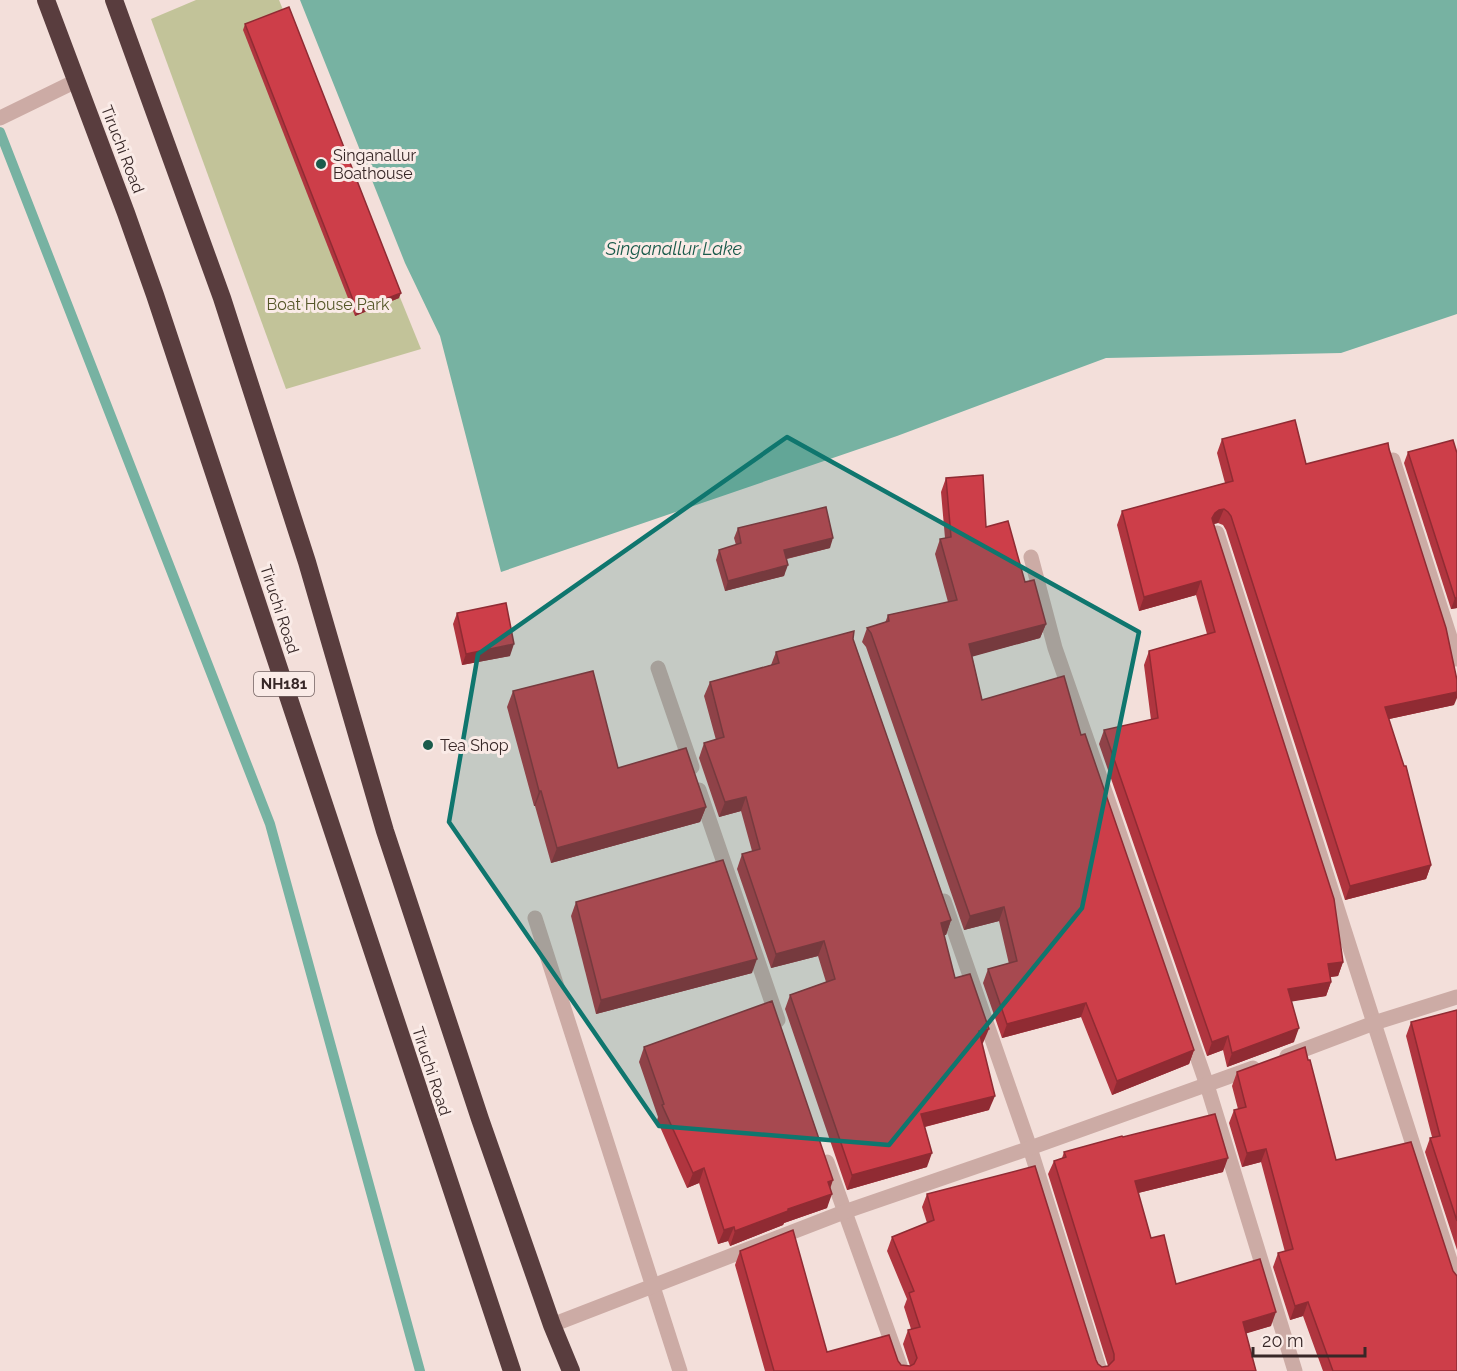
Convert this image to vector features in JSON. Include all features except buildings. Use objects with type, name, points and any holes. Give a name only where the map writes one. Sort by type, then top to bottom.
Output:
[{"type":"highway","name":"Tiruchi Road","points":[[46,0],[155,295],[512,1371]]},
{"type":"highway","name":"NH181","points":[[114,0],[222,298],[307,562],[385,831],[480,1119],[552,1325],[571,1371]]},
{"type":"street","points":[[0,118],[76,81]]},
{"type":"street","points":[[1393,460],[1457,659]]},
{"type":"street","points":[[1217,533],[1457,1282]]},
{"type":"street","points":[[1031,557],[1055,648],[1207,1085],[1295,1371]]},
{"type":"street","points":[[657,668],[782,1030]]},
{"type":"street","points":[[940,888],[1030,1148],[1100,1371]]},
{"type":"street","points":[[535,918],[680,1371]]},
{"type":"street","points":[[552,1325],[844,1212],[1207,1085],[1374,1023],[1457,998]]},
{"type":"street","points":[[820,1144],[902,1371]]},
{"type":"highlighted area","points":[[787,437],[1139,632],[1082,908],[889,1145],[659,1126],[449,822],[478,654]]},
{"type":"green space","name":"Boat House Park","points":[[196,0],[279,0],[421,349],[286,389],[151,19]]},
{"type":"water","name":"Singanallur Lake","points":[[300,0],[1457,0],[1457,314],[1341,353],[1106,358],[897,436],[501,572],[440,336],[405,263]]},
{"type":"waterway","points":[[0,132],[270,824],[420,1371]]},
{"type":"place","name":"Singanallur Boathouse","points":[[321,164]]},
{"type":"place","name":"Tea Shop","points":[[428,745]]}]
